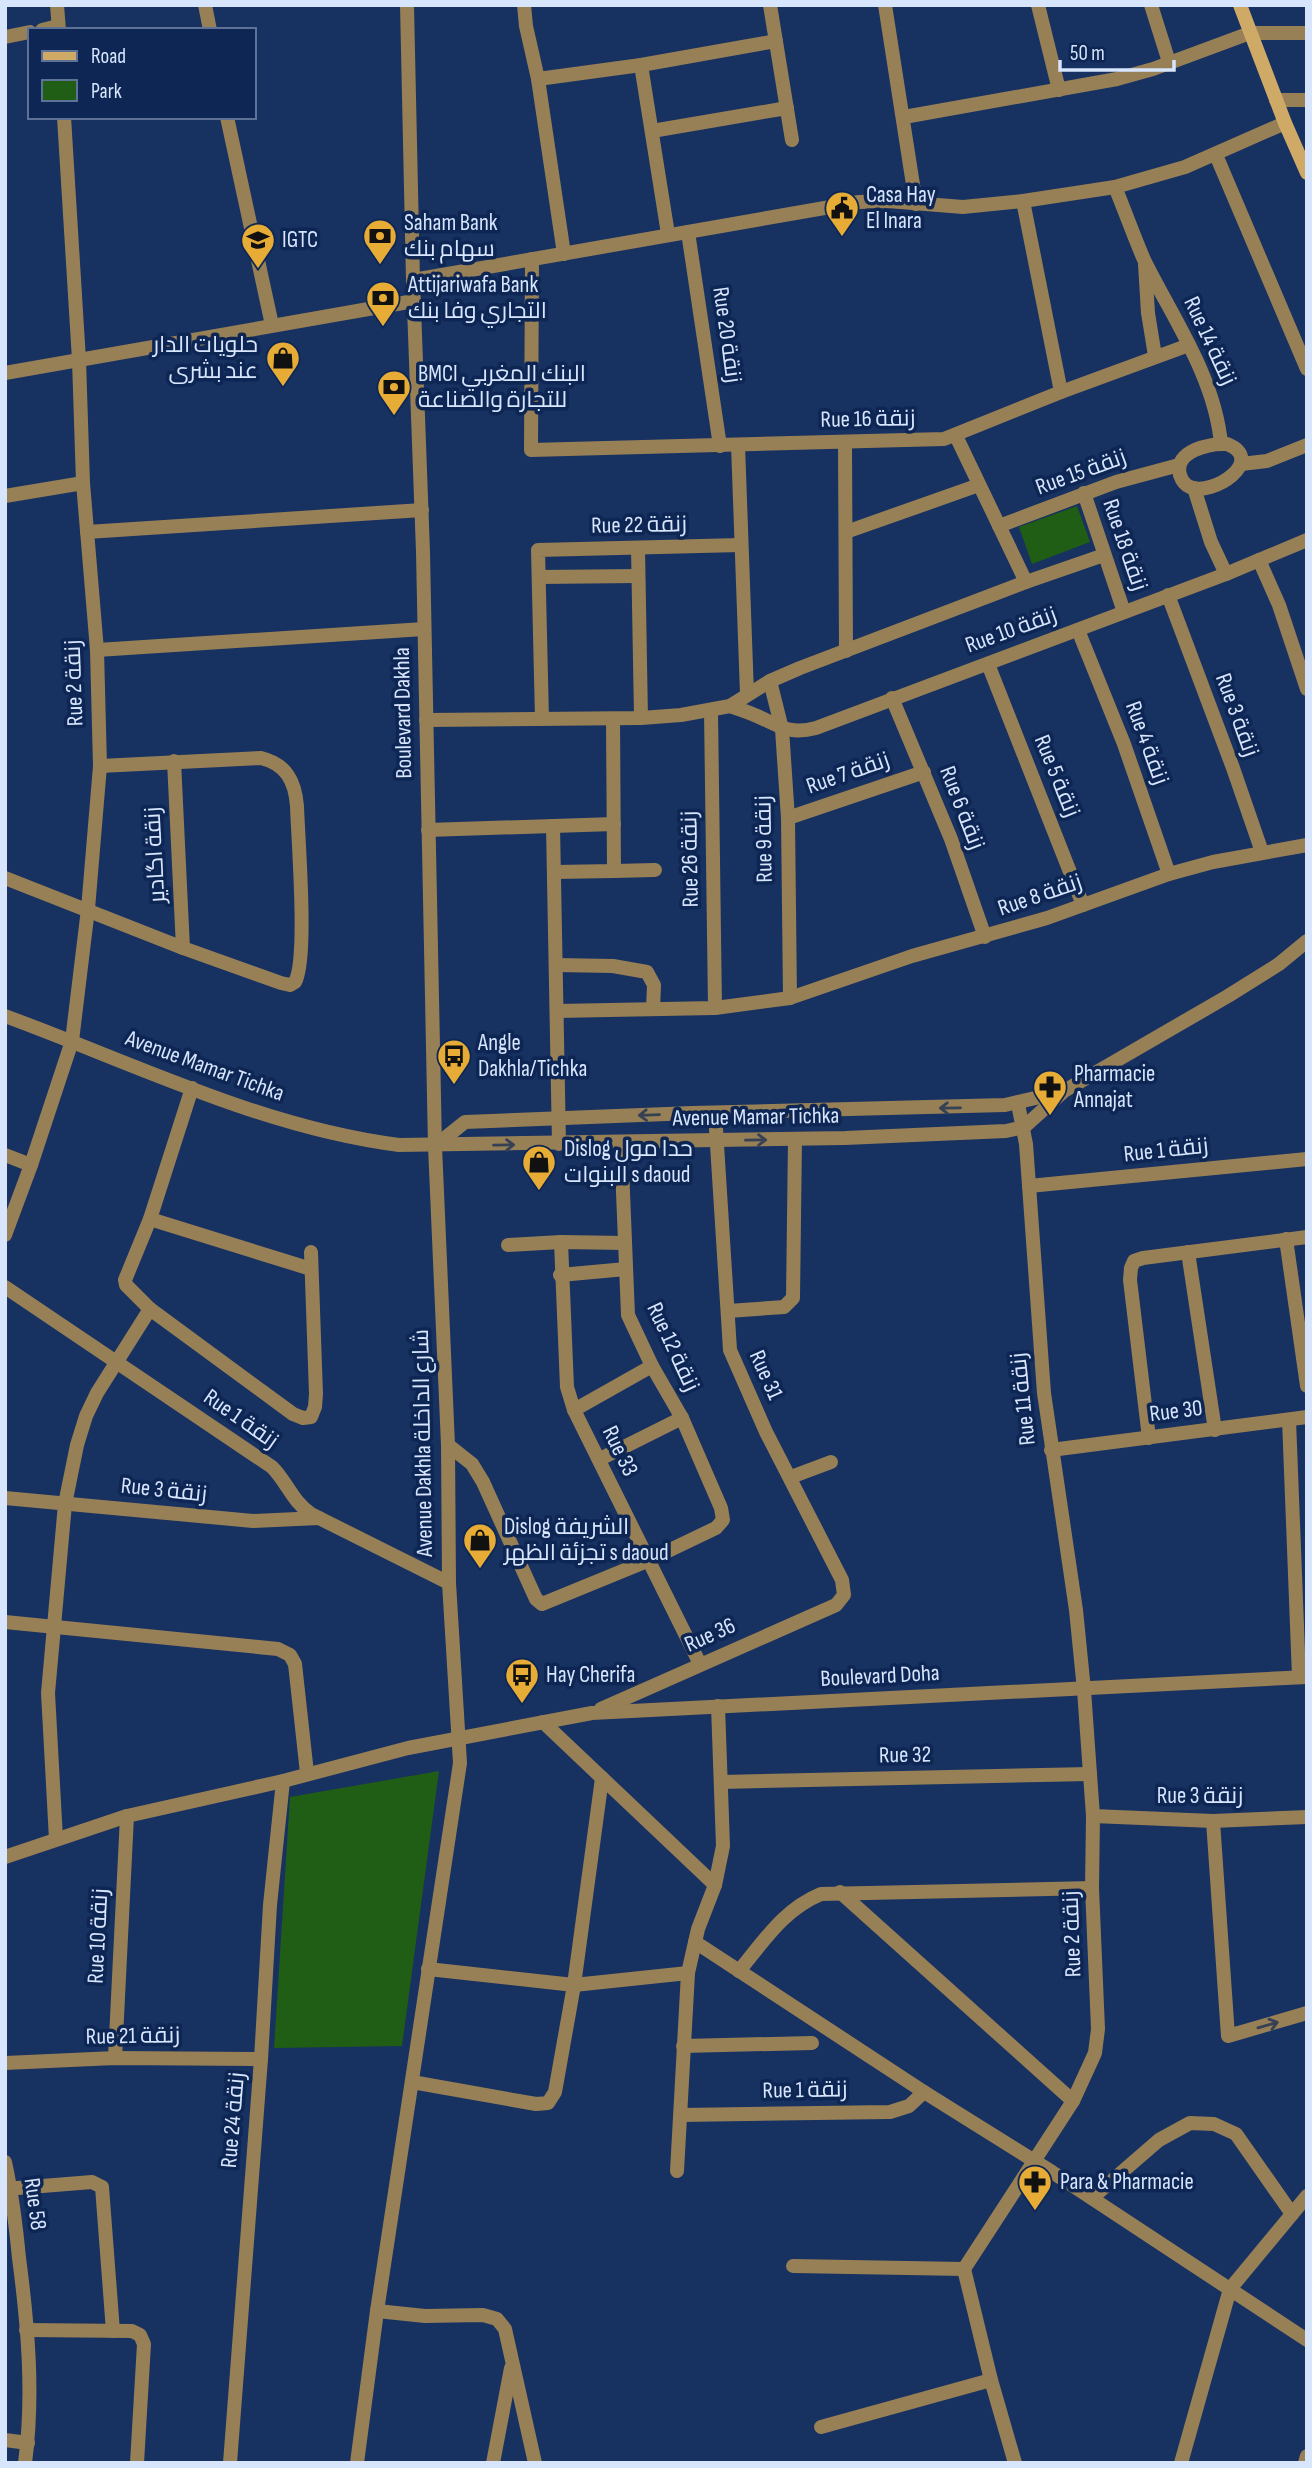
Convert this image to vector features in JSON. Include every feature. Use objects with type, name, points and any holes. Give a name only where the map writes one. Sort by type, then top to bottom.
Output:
[{"type":"street","points":[[57,5],[59,28]]},
{"type":"street","points":[[205,5],[210,28]]},
{"type":"street","points":[[407,5],[413,280],[859,202],[963,207],[1115,187],[1216,155],[1285,123]]},
{"type":"street","points":[[524,5],[564,254]]},
{"type":"street","points":[[770,5],[792,140]]},
{"type":"street","points":[[885,5],[916,204]]},
{"type":"street","points":[[1038,5],[1059,90]]},
{"type":"street","points":[[1151,5],[1169,62]]},
{"type":"street","points":[[1240,5],[1285,123],[1306,169]]},
{"type":"street","points":[[5,37],[28,32]]},
{"type":"street","points":[[904,117],[1117,79],[1251,33],[1307,33]]},
{"type":"street","points":[[538,79],[641,65],[775,41]]},
{"type":"street","points":[[641,65],[668,234]]},
{"type":"street","points":[[1276,100],[1307,100]]},
{"type":"street","points":[[652,131],[787,108]]},
{"type":"street","name":"Rue 2 زنقة","points":[[5,1235],[72,1041],[88,909],[100,766],[97,650],[83,484],[79,360],[64,119]]},
{"type":"street","points":[[228,119],[272,324]]},
{"type":"street","points":[[1216,155],[1307,369]]},
{"type":"street","name":"Rue 14 زنقة","points":[[1115,187],[1145,261],[1189,345],[1217,414],[1221,444]]},
{"type":"street","points":[[1023,201],[1061,392]]},
{"type":"street","name":"Rue 20 زنقة","points":[[688,232],[720,446]]},
{"type":"street","name":"Rue 16 زنقة","points":[[532,259],[531,450],[922,441],[956,436],[1061,392],[1189,345]]},
{"type":"street","name":"Rue 14 زنقة","points":[[1145,261],[1148,313],[1155,356]]},
{"type":"street","name":"Boulevard Dakhla","points":[[413,280],[422,510],[435,1146]]},
{"type":"street","points":[[5,373],[414,301]]},
{"type":"street","points":[[956,436],[1026,582]]},
{"type":"street","points":[[845,443],[846,651]]},
{"type":"street","points":[[1194,488],[1210,486],[1236,474],[1241,464],[1237,450],[1227,444],[1195,450],[1186,455],[1180,465],[1181,478],[1194,488],[1207,531],[1226,574]]},
{"type":"street","points":[[738,445],[747,694]]},
{"type":"street","points":[[1241,464],[1267,461],[1307,445]]},
{"type":"street","name":"Rue 15 زنقة","points":[[999,526],[1155,470],[1180,465]]},
{"type":"street","points":[[5,496],[83,484]]},
{"type":"street","points":[[846,532],[979,485]]},
{"type":"street","name":"Rue 18 زنقة","points":[[1084,494],[1124,612]]},
{"type":"street","points":[[87,532],[422,510]]},
{"type":"street","name":"Rue 10 زنقة","points":[[730,706],[758,716],[782,729],[804,731],[816,728],[1226,574],[1307,540]]},
{"type":"street","name":"Rue 22 زنقة","points":[[539,577],[538,550],[741,545]]},
{"type":"street","points":[[638,548],[641,718]]},
{"type":"street","points":[[426,720],[641,718],[730,706],[770,681],[1026,582],[1104,555]]},
{"type":"street","points":[[1259,561],[1279,605],[1307,689]]},
{"type":"street","points":[[542,719],[539,577],[638,576]]},
{"type":"street","name":"Rue 3 زنقة","points":[[1168,595],[1262,852]]},
{"type":"street","points":[[97,650],[424,629]]},
{"type":"street","name":"Rue 4 زنقة","points":[[1078,630],[1124,744],[1169,874]]},
{"type":"street","name":"Rue 5 زنقة","points":[[988,664],[1083,905]]},
{"type":"street","name":"Rue 9 زنقة","points":[[770,681],[782,729],[788,818],[790,998]]},
{"type":"street","name":"Rue 6 زنقة","points":[[892,698],[951,839],[985,937]]},
{"type":"street","name":"Rue 26 زنقة","points":[[711,710],[715,1008]]},
{"type":"street","points":[[613,719],[614,871]]},
{"type":"street","points":[[5,878],[183,948],[281,983],[290,985],[295,982],[300,971],[301,939],[297,806],[296,793],[287,772],[280,765],[261,758],[100,766]]},
{"type":"street","name":"زنقة اگادير","points":[[174,761],[183,948]]},
{"type":"street","name":"Rue 7 زنقة","points":[[788,818],[924,772]]},
{"type":"street","points":[[428,830],[614,824]]},
{"type":"street","points":[[553,826],[559,1144]]},
{"type":"street","name":"Rue 8 زنقة","points":[[557,1011],[715,1008],[790,998],[912,956],[985,937],[1083,905],[1169,874],[1262,852],[1307,845]]},
{"type":"street","points":[[554,872],[655,870]]},
{"type":"street","name":"Avenue Mamar Tichka","points":[[5,1016],[192,1088],[315,1130],[357,1140],[399,1145],[621,1143],[991,1133],[1024,1127],[1064,1091],[1240,989],[1279,964],[1307,941]]},
{"type":"street","points":[[556,965],[614,966],[647,972],[653,985],[653,1009]]},
{"type":"street","points":[[192,1088],[150,1219],[125,1280],[126,1285],[150,1308],[293,1415],[311,1417],[316,1394],[310,1252]]},
{"type":"street","name":"Avenue Mamar Tichka","points":[[435,1146],[465,1122],[1018,1104],[1064,1091]]},
{"type":"street","name":"Rue 11 زنقة","points":[[1018,1104],[1024,1127],[1030,1186],[1039,1335],[1051,1450],[1074,1598],[1084,1690]]},
{"type":"street","name":"Rue 31","points":[[715,1113],[730,1350],[766,1432],[842,1580],[844,1595]]},
{"type":"street","points":[[728,1311],[784,1307],[793,1298],[794,1139]]},
{"type":"street","name":"Rue 12 زنقة","points":[[621,1143],[628,1314],[652,1366],[682,1418],[721,1508],[723,1520],[716,1528],[647,1561]]},
{"type":"street","name":"Avenue Dakhla شارع الداخلة","points":[[357,2463],[377,2311],[460,1763],[449,1583],[448,1445],[435,1146]]},
{"type":"street","points":[[5,1155],[31,1165]]},
{"type":"street","name":"Rue 1 زنقة","points":[[1030,1186],[1307,1159]]},
{"type":"street","points":[[150,1219],[311,1269]]},
{"type":"street","points":[[1149,1438],[1130,1280],[1134,1262],[1143,1258],[1307,1237]]},
{"type":"street","points":[[1286,1239],[1307,1387]]},
{"type":"street","name":"Rue 33","points":[[561,1242],[567,1387],[574,1410],[699,1664]]},
{"type":"street","points":[[508,1245],[625,1243]]},
{"type":"street","points":[[1188,1252],[1215,1430]]},
{"type":"street","points":[[561,1275],[626,1269]]},
{"type":"street","name":"Rue 1 زنقة","points":[[5,1286],[272,1467],[283,1479],[296,1503],[319,1518],[449,1583]]},
{"type":"street","points":[[56,1839],[48,1693],[65,1504],[76,1445],[86,1416],[97,1393],[150,1308]]},
{"type":"street","points":[[574,1410],[652,1366]]},
{"type":"street","name":"Rue 30","points":[[1051,1450],[1307,1417]]},
{"type":"street","points":[[600,1459],[682,1418]]},
{"type":"street","points":[[1289,1420],[1303,1677]]},
{"type":"street","points":[[448,1445],[472,1464],[483,1482],[536,1599],[542,1604],[647,1561]]},
{"type":"street","points":[[791,1477],[831,1462]]},
{"type":"street","name":"Rue 3 زنقة","points":[[5,1498],[253,1521],[319,1518]]},
{"type":"street","name":"Rue 36","points":[[592,1713],[836,1605],[844,1595]]},
{"type":"street","points":[[5,1622],[278,1649],[290,1655],[295,1664],[307,1773]]},
{"type":"street","name":"Boulevard Doha","points":[[5,1857],[127,1816],[408,1748],[592,1713],[1303,1677]]},
{"type":"street","name":"Rue 2 زنقة","points":[[964,2269],[1073,2101],[1095,2053],[1098,2029],[1092,1888],[1093,1816],[1084,1690]]},
{"type":"street","points":[[677,2171],[688,1973],[695,1942],[715,1885],[723,1846],[718,1706]]},
{"type":"street","points":[[543,1722],[715,1885]]},
{"type":"street","name":"Rue 32","points":[[721,1782],[1090,1774]]},
{"type":"street","points":[[412,2082],[536,2104],[548,2103],[555,2092],[574,1985],[602,1778]]},
{"type":"street","name":"Rue 24 زنقة","points":[[230,2463],[270,1905],[283,1780]]},
{"type":"street","name":"Rue 10 زنقة","points":[[116,2058],[127,1816]]},
{"type":"street","name":"Rue 3 زنقة","points":[[1093,1816],[1213,1821],[1307,1817]]},
{"type":"street","points":[[1213,1821],[1228,2036],[1307,2013]]},
{"type":"street","points":[[739,1971],[790,1910],[821,1894],[1092,1888]]},
{"type":"street","points":[[840,1892],[1073,2101]]},
{"type":"street","points":[[695,1942],[1230,2289],[1304,2334]]},
{"type":"street","points":[[428,1969],[574,1985],[688,1973]]},
{"type":"street","points":[[683,2046],[812,2043]]},
{"type":"street","name":"Rue 21 زنقة","points":[[5,2063],[116,2058],[261,2059]]},
{"type":"street","name":"Rue 1 زنقة","points":[[681,2115],[890,2112],[909,2106],[924,2092]]},
{"type":"street","points":[[1092,2198],[1159,2140],[1190,2123],[1214,2124],[1236,2134],[1292,2214]]},
{"type":"street","name":"Rue 58","points":[[5,2162],[30,2369],[25,2463]]},
{"type":"street","points":[[8,2189],[92,2182],[102,2187],[113,2331]]},
{"type":"street","points":[[1181,2463],[1230,2289],[1307,2196]]},
{"type":"street","points":[[793,2266],[964,2269],[991,2380],[1015,2463]]},
{"type":"street","points":[[377,2311],[425,2316],[490,2316],[497,2319],[505,2329],[535,2463]]},
{"type":"street","points":[[26,2330],[136,2333],[144,2344],[137,2463]]},
{"type":"street","points":[[494,2463],[512,2361]]},
{"type":"street","points":[[821,2427],[991,2380]]},
{"type":"street","points":[[5,2441],[28,2444]]},
{"type":"street","points":[[1305,2463],[1307,2456]]},
{"type":"green space","points":[[1077,506],[1090,542],[1032,564],[1019,527]]},
{"type":"green space","points":[[439,1771],[402,2046],[274,2048],[290,1797]]},
{"type":"place","name":"Casa Hay El Inara","points":[[842,238]]},
{"type":"place","name":"Saham Bank سهام بنك","points":[[380,266]]},
{"type":"place","name":"IGTC","points":[[258,270]]},
{"type":"place","name":"Attijariwafa Bank التجاري وفا بنك","points":[[383,328]]},
{"type":"place","name":"حلويات الدار عند بشرى","points":[[283,388]]},
{"type":"place","name":"BMCI البنك المغربي للتجارة والصناعة","points":[[394,417]]},
{"type":"place","name":"Angle Dakhla/Tichka","points":[[454,1086]]},
{"type":"place","name":"Pharmacie Annajat","points":[[1050,1117]]},
{"type":"place","name":"Dislog حدا مول البنوات s daoud","points":[[539,1192]]},
{"type":"place","name":"Dislog الشريفة تجزئة الظهر s daoud","points":[[480,1570]]},
{"type":"place","name":"Hay Cherifa","points":[[522,1705]]},
{"type":"place","name":"Para & Pharmacie","points":[[1035,2212]]}]
